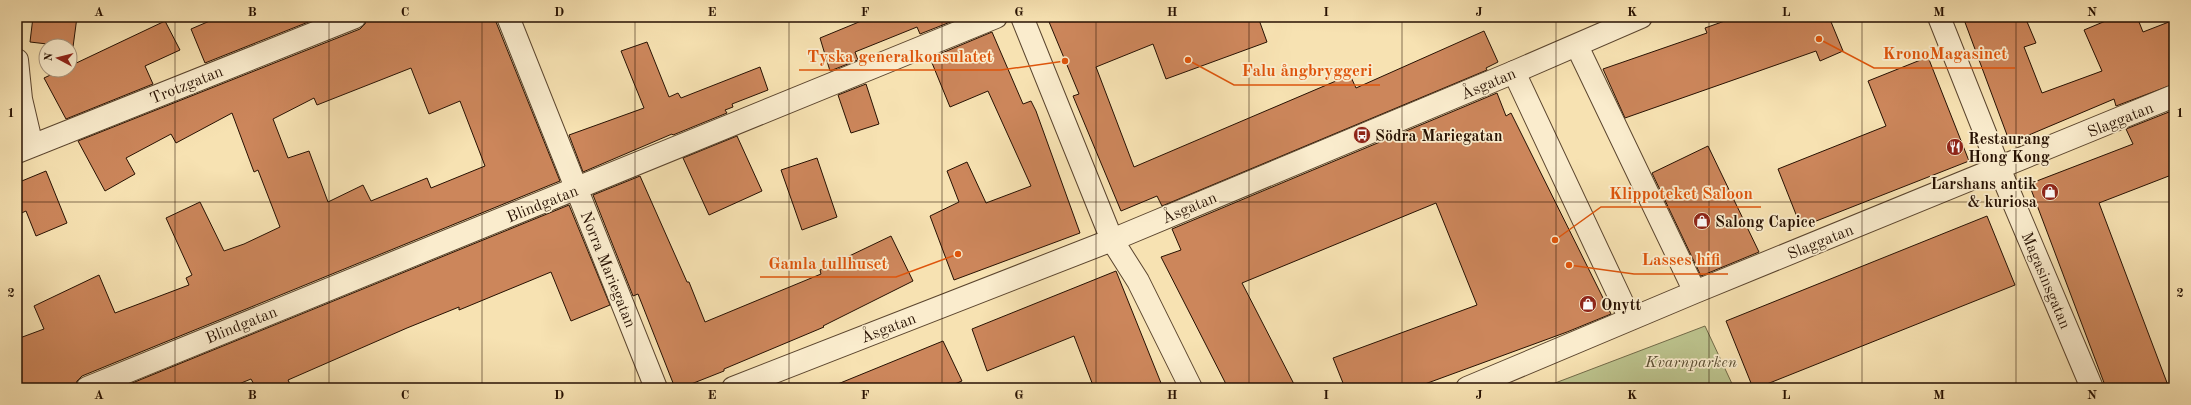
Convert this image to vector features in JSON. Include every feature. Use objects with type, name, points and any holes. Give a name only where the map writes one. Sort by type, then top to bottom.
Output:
[{"type":"street","name":"Trotzgatan","points":[[24,149],[354,17]]},
{"type":"street","name":"Norra Mariegatan","points":[[508,17],[656,388]]},
{"type":"street","name":"Blindgatan","points":[[87,388],[996,17]]},
{"type":"street","points":[[1022,17],[1112,240],[1132,272],[1191,388]]},
{"type":"street","name":"Åsgatan","points":[[733,388],[1112,240],[1577,46],[1641,17]]},
{"type":"street","name":"Magasinsgatan","points":[[1939,17],[1999,168],[2092,388]]},
{"type":"street","points":[[1577,46],[1688,294]]},
{"type":"street","points":[[17,60],[24,149]]},
{"type":"street","points":[[1514,72],[1630,319]]},
{"type":"street","name":"Slaggatan","points":[[1467,388],[1688,294],[2174,96]]},
{"type":"green space","name":"Kvarnparken","points":[[1705,326],[1734,388],[1542,388]]},
{"type":"building","points":[[33,17],[77,17],[74,38],[38,38],[38,43],[30,42]]},
{"type":"building","points":[[219,17],[321,17],[205,63],[191,29]]},
{"type":"building","points":[[367,17],[494,17],[560,181],[82,376],[77,381],[75,388],[17,388],[17,339],[44,329],[34,306],[99,275],[115,313],[189,285],[186,278],[192,275],[166,218],[200,202],[224,251],[244,244],[280,227],[258,170],[254,172],[232,113],[176,143],[171,134],[126,158],[135,174],[105,191],[78,141],[360,29],[365,24]],"holes":[[[411,68],[429,114],[460,101],[485,166],[431,188],[427,178],[371,201],[363,185],[328,202],[309,151],[288,158],[273,119],[314,98],[317,105]]]},
{"type":"building","points":[[871,17],[963,17],[920,34],[917,27],[855,52],[858,60],[830,71],[820,38]]},
{"type":"building","points":[[1047,17],[1258,17],[1267,42],[1166,79],[1153,44],[1096,67],[1134,167],[1350,75],[1356,88],[1484,31],[1498,62],[1486,68],[1487,70],[1162,206],[1157,196],[1121,211],[1073,96],[1079,94]]},
{"type":"building","points":[[1736,17],[1829,17],[1843,51],[1820,61],[1816,51],[1625,118],[1603,69],[1707,33],[1705,28]]},
{"type":"building","points":[[1963,17],[2025,17],[2036,43],[2024,47],[2042,93],[2102,71],[2084,30],[2115,17],[2137,17],[2143,32],[2174,20],[2174,84],[2116,106],[2114,99],[2010,143]]},
{"type":"building","points":[[165,21],[180,50],[145,66],[153,84],[66,119],[44,78],[78,78],[78,62]]},
{"type":"building","points":[[992,32],[1023,104],[1031,101],[1036,111],[1080,233],[954,280],[930,216],[959,202],[947,171],[967,162],[986,203],[1031,186],[988,91],[950,107],[930,58]]},
{"type":"building","points":[[647,42],[669,97],[678,93],[681,98],[760,67],[768,90],[732,104],[733,107],[725,110],[727,113],[673,135],[672,134],[583,172],[569,135],[644,108],[621,51]]},
{"type":"building","points":[[1928,57],[1969,161],[1801,227],[1778,169],[1886,126],[1868,81]]},
{"type":"building","points":[[866,84],[879,124],[851,133],[838,95]]},
{"type":"building","points":[[1497,93],[1506,116],[1511,113],[1611,314],[1567,332],[1414,388],[1345,388],[1333,358],[1477,305],[1436,203],[1242,283],[1296,388],[1228,388],[1161,257],[1181,250],[1172,229]]},
{"type":"building","points":[[2174,110],[2174,174],[2099,203],[2169,388],[2106,388],[2029,184],[2133,144],[2126,129]]},
{"type":"building","points":[[737,136],[762,191],[709,215],[683,158]]},
{"type":"building","points":[[1708,146],[1759,252],[1701,276],[1652,173]]},
{"type":"building","points":[[817,158],[837,217],[802,230],[781,170]]},
{"type":"building","points":[[46,171],[67,223],[36,236],[26,211],[17,215],[17,183]]},
{"type":"building","points":[[640,176],[687,282],[689,282],[705,322],[821,274],[820,270],[891,236],[913,281],[823,326],[824,327],[724,369],[724,371],[681,388],[675,388],[638,294],[633,296],[593,195]]},
{"type":"building","points":[[569,205],[610,305],[571,321],[551,272],[459,310],[459,307],[407,328],[288,380],[292,388],[256,388],[251,379],[229,388],[120,388]]},
{"type":"building","points":[[1987,216],[2015,285],[1757,388],[1753,388],[1726,321]]},
{"type":"building","points":[[1116,271],[1163,388],[1094,388],[1074,336],[987,371],[972,329]]},
{"type":"building","points":[[943,341],[962,381],[945,388],[828,388]]},
{"type":"place","name":"KronoMagasinet","points":[[1819,39]]},
{"type":"place","name":"Falu ångbryggeri","points":[[1188,60]]},
{"type":"place","name":"Tyska generalkonsulatet","points":[[1065,61]]},
{"type":"place","name":"Södra Mariegatan","points":[[1362,135]]},
{"type":"place","name":"Restaurang Hong Kong","points":[[1955,147]]},
{"type":"place","name":"Larshans antik & kuriosa","points":[[2050,192]]},
{"type":"place","name":"Salong Capice","points":[[1702,221]]},
{"type":"place","name":"Klippoteket Saloon","points":[[1555,240]]},
{"type":"place","name":"Gamla tullhuset","points":[[958,254]]},
{"type":"place","name":"Lasses hifi","points":[[1569,265]]},
{"type":"place","name":"Onytt","points":[[1588,304]]}]
